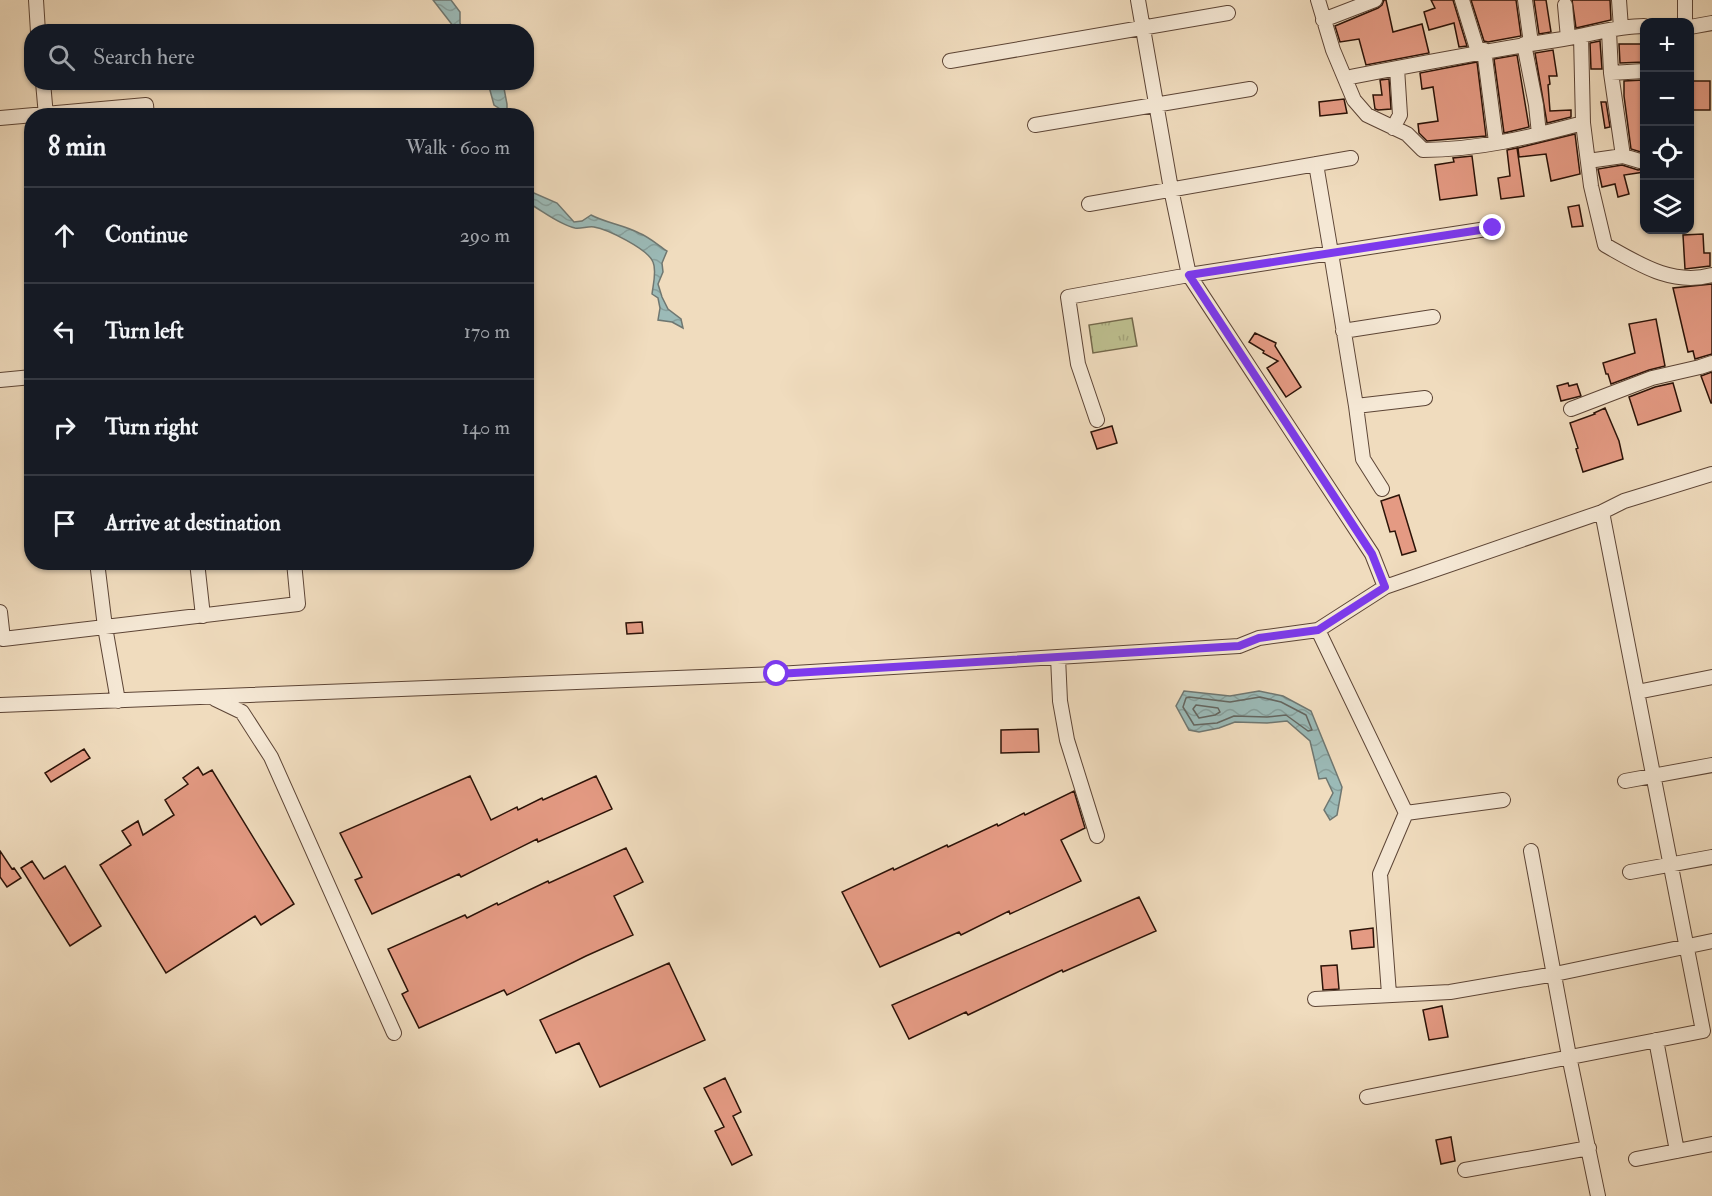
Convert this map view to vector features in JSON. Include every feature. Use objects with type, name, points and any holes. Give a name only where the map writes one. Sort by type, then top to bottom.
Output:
[{"type":"street","points":[[36,0],[38,24]]},
{"type":"street","points":[[1138,0],[1171,189],[1189,275],[1372,554],[1385,587]]},
{"type":"street","points":[[1318,0],[1323,20],[1354,99],[1367,115],[1407,134],[1423,150],[1445,150],[1496,142],[1582,123]]},
{"type":"street","points":[[1323,20],[1375,0]]},
{"type":"street","points":[[1462,0],[1481,51],[1496,142]]},
{"type":"street","points":[[1525,0],[1527,44],[1539,134]]},
{"type":"street","points":[[1619,0],[1611,73],[1623,156]]},
{"type":"street","points":[[1685,0],[1685,18]]},
{"type":"street","points":[[1565,5],[1574,37],[1582,123],[1591,186],[1605,245],[1650,270],[1679,278],[1702,278],[1712,275]]},
{"type":"street","points":[[950,61],[1228,13]]},
{"type":"street","points":[[1694,26],[1712,23]]},
{"type":"street","points":[[1345,78],[1481,51],[1640,26]]},
{"type":"street","points":[[1393,128],[1400,115],[1397,68]]},
{"type":"street","points":[[1611,73],[1640,71]]},
{"type":"street","points":[[1035,125],[1250,89]]},
{"type":"street","points":[[44,90],[45,108]]},
{"type":"street","points":[[113,108],[146,105],[146,108]]},
{"type":"street","points":[[0,118],[24,116]]},
{"type":"street","points":[[1588,161],[1623,156],[1640,161]]},
{"type":"street","points":[[1089,204],[1351,158]]},
{"type":"street","points":[[1316,164],[1363,459],[1382,489]]},
{"type":"street","points":[[1097,420],[1078,364],[1068,297],[1189,275],[1493,228]]},
{"type":"street","points":[[1343,331],[1433,317]]},
{"type":"street","points":[[1571,409],[1653,378],[1712,363]]},
{"type":"street","points":[[0,380],[24,378]]},
{"type":"street","points":[[1356,406],[1425,398]]},
{"type":"street","points":[[0,705],[777,674],[1239,646],[1259,638],[1318,630],[1385,587],[1602,512],[1624,501],[1712,474]]},
{"type":"street","points":[[1366,1097],[1703,1031],[1602,512]]},
{"type":"street","points":[[98,570],[118,701]]},
{"type":"street","points":[[198,570],[203,616]]},
{"type":"street","points":[[0,612],[3,639],[298,604],[295,570]]},
{"type":"street","points":[[1318,630],[1406,813],[1380,874],[1389,994]]},
{"type":"street","points":[[1058,657],[1060,701],[1067,740],[1097,836]]},
{"type":"street","points":[[1637,692],[1712,678]]},
{"type":"street","points":[[213,698],[242,712],[271,757],[394,1033]]},
{"type":"street","points":[[1624,782],[1712,765]]},
{"type":"street","points":[[1406,813],[1503,800]]},
{"type":"street","points":[[1531,852],[1598,1196]]},
{"type":"street","points":[[1630,872],[1712,857]]},
{"type":"street","points":[[1315,999],[1450,992],[1555,974],[1712,941]]},
{"type":"street","points":[[1656,1040],[1677,1150]]},
{"type":"street","points":[[1636,1159],[1712,1144]]},
{"type":"street","points":[[1465,1170],[1589,1148]]},
{"type":"green space","points":[[1132,318],[1137,346],[1093,353],[1089,325]]},
{"type":"water","points":[[433,0],[451,0],[460,12],[460,24],[452,24]]},
{"type":"water","points":[[490,90],[504,90],[507,108],[498,108],[494,105]]},
{"type":"water","points":[[534,193],[557,203],[574,222],[582,221],[591,215],[643,235],[667,251],[658,284],[668,309],[681,319],[683,328],[672,322],[658,320],[660,308],[658,298],[652,294],[654,266],[644,251],[600,229],[575,228],[534,206]]},
{"type":"water","points":[[1184,691],[1230,696],[1259,691],[1283,696],[1311,711],[1342,787],[1337,815],[1330,820],[1324,810],[1333,793],[1326,778],[1319,779],[1310,741],[1287,721],[1235,722],[1199,732],[1189,730],[1176,706]]},
{"type":"building","points":[[1386,0],[1393,32],[1422,24],[1429,53],[1366,65],[1359,39],[1340,42],[1335,26],[1378,8]]},
{"type":"building","points":[[1431,0],[1453,0],[1467,46],[1459,47],[1454,23],[1429,30],[1424,12],[1435,8]]},
{"type":"building","points":[[1471,0],[1516,0],[1521,36],[1484,41]]},
{"type":"building","points":[[1534,0],[1546,0],[1551,32],[1539,34]]},
{"type":"building","points":[[1572,0],[1610,0],[1611,20],[1576,28]]},
{"type":"building","points":[[1600,41],[1602,69],[1591,69],[1590,43]]},
{"type":"building","points":[[1619,44],[1640,44],[1640,62],[1620,63]]},
{"type":"building","points":[[1553,50],[1557,76],[1549,76],[1550,111],[1571,110],[1571,117],[1547,123],[1535,53]]},
{"type":"building","points":[[1517,55],[1529,127],[1504,133],[1494,59]]},
{"type":"building","points":[[1477,62],[1486,136],[1427,141],[1419,133],[1418,124],[1438,121],[1433,87],[1422,89],[1420,73]]},
{"type":"building","points":[[1389,79],[1391,109],[1375,109],[1373,95],[1382,95],[1380,80]]},
{"type":"building","points":[[1640,80],[1640,152],[1631,149],[1624,81]]},
{"type":"building","points":[[1694,81],[1710,81],[1710,110],[1694,110]]},
{"type":"building","points":[[1344,99],[1347,113],[1320,116],[1319,102]]},
{"type":"building","points":[[1601,102],[1606,102],[1610,127],[1605,128]]},
{"type":"building","points":[[1575,134],[1580,174],[1551,181],[1546,154],[1519,157],[1518,148]]},
{"type":"building","points":[[1517,148],[1524,196],[1501,199],[1498,178],[1510,176],[1507,150]]},
{"type":"building","points":[[1472,156],[1477,195],[1440,200],[1435,165],[1454,162],[1453,158]]},
{"type":"building","points":[[1622,165],[1640,170],[1640,173],[1624,175],[1629,194],[1618,197],[1615,184],[1602,187],[1598,169]]},
{"type":"building","points":[[1579,205],[1583,226],[1572,227],[1568,207]]},
{"type":"building","points":[[1703,234],[1704,253],[1710,253],[1710,266],[1685,269],[1683,235]]},
{"type":"building","points":[[1712,284],[1712,354],[1695,359],[1693,351],[1688,352],[1673,288]]},
{"type":"building","points":[[1656,319],[1665,366],[1611,384],[1603,363],[1635,353],[1629,324]]},
{"type":"building","points":[[1255,333],[1276,343],[1275,346],[1301,387],[1286,397],[1267,368],[1278,361],[1249,342]]},
{"type":"building","points":[[1712,372],[1712,403],[1711,403],[1701,376]]},
{"type":"building","points":[[1568,383],[1569,386],[1577,384],[1581,396],[1561,401],[1557,386]]},
{"type":"building","points":[[1673,383],[1681,411],[1638,425],[1629,397]]},
{"type":"building","points":[[1605,408],[1619,441],[1623,459],[1583,472],[1570,423]]},
{"type":"building","points":[[1112,426],[1117,443],[1097,449],[1091,432]]},
{"type":"building","points":[[1399,495],[1416,551],[1402,555],[1395,531],[1390,532],[1381,501]]},
{"type":"building","points":[[642,622],[643,633],[627,634],[626,623]]},
{"type":"building","points":[[1038,729],[1039,752],[1001,753],[1001,730]]},
{"type":"building","points":[[84,749],[90,758],[51,782],[45,773]]},
{"type":"building","points":[[198,767],[203,775],[212,770],[294,904],[261,925],[255,916],[166,973],[100,865],[131,845],[122,831],[138,821],[143,835],[174,815],[165,800],[188,784],[183,778]]},
{"type":"building","points":[[470,776],[491,820],[517,807],[518,810],[596,776],[612,809],[538,842],[537,839],[461,877],[459,874],[372,914],[355,880],[362,877],[340,833]]},
{"type":"building","points":[[1074,791],[1085,828],[1061,840],[1081,881],[1010,914],[1009,911],[961,935],[959,932],[880,967],[842,892],[947,845],[948,847],[1024,813],[1025,815]]},
{"type":"building","points":[[626,848],[643,882],[614,896],[633,935],[507,995],[504,990],[419,1028],[402,994],[408,991],[388,949],[465,915],[467,918],[497,903],[498,905]]},
{"type":"building","points":[[0,851],[21,878],[7,887],[0,877]]},
{"type":"building","points":[[32,861],[44,879],[65,866],[101,926],[70,946],[21,868]]},
{"type":"building","points":[[1139,897],[1156,931],[1063,972],[1062,970],[968,1015],[966,1012],[909,1039],[892,1005]]},
{"type":"building","points":[[1373,928],[1374,947],[1352,949],[1350,931]]},
{"type":"building","points":[[669,963],[705,1040],[600,1087],[579,1043],[556,1053],[540,1020]]},
{"type":"building","points":[[1337,965],[1339,989],[1323,990],[1321,966]]},
{"type":"building","points":[[1442,1006],[1448,1037],[1429,1040],[1423,1010]]},
{"type":"building","points":[[725,1078],[741,1112],[733,1116],[752,1155],[732,1165],[715,1131],[724,1127],[704,1088]]},
{"type":"building","points":[[1451,1137],[1455,1161],[1441,1164],[1436,1140]]},
{"type":"route","points":[[777,674],[1239,646],[1259,638],[1318,630],[1385,587],[1372,554],[1189,275],[1493,228]]}]
